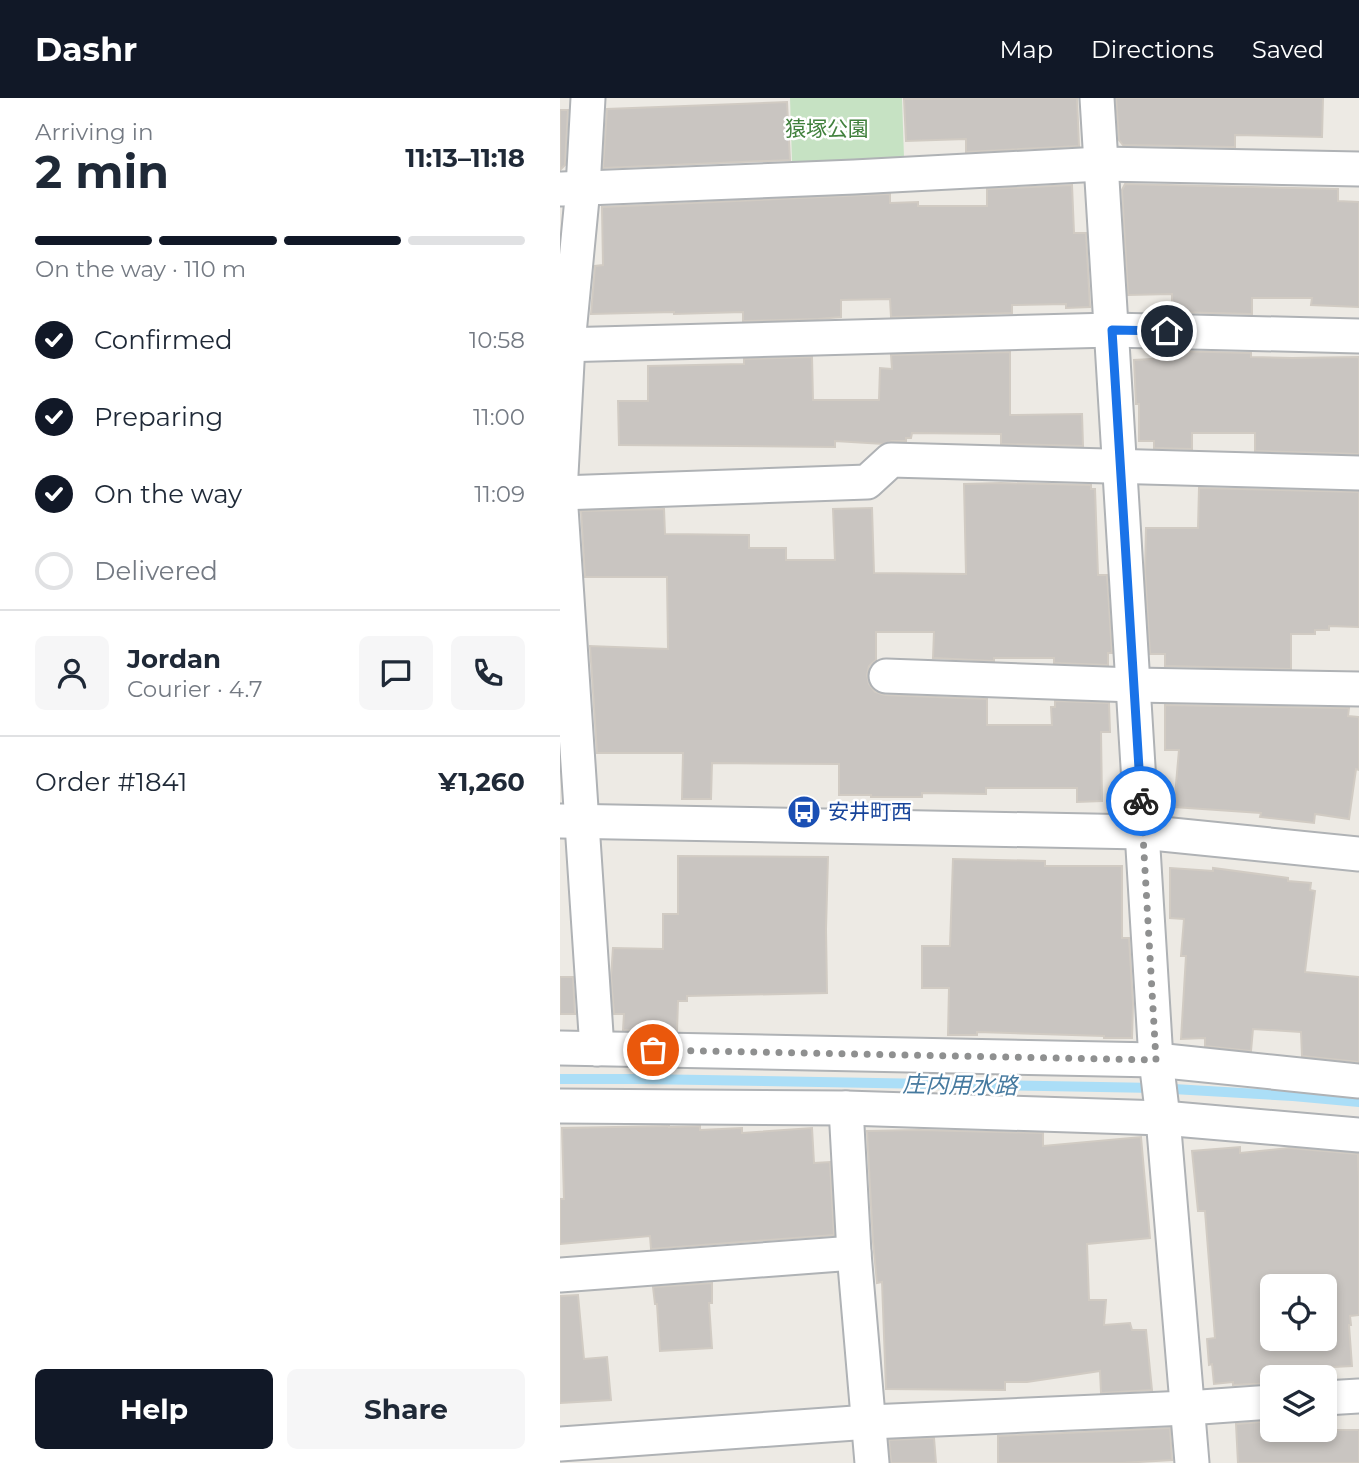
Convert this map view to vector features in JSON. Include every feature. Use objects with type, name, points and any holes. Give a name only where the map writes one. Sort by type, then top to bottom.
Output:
[{"type":"street","points":[[588,98],[572,188],[560,494],[571,821],[597,1049]]},
{"type":"street","points":[[1097,98],[1142,832],[1160,1088],[1192,1463]]},
{"type":"street","points":[[572,188],[1101,164],[1359,169]]},
{"type":"street","points":[[564,345],[1112,330],[1359,336]]},
{"type":"street","points":[[560,494],[867,482],[891,460],[1359,473]]},
{"type":"street","points":[[886,676],[1359,690]]},
{"type":"street","points":[[571,821],[1142,832],[1359,855]]},
{"type":"street","points":[[560,1048],[1160,1088],[1359,1135]]},
{"type":"street","points":[[560,1106],[845,1108],[1160,1088],[1359,1081]]},
{"type":"street","points":[[845,1108],[872,1463]]},
{"type":"street","points":[[560,1275],[854,1253]]},
{"type":"street","points":[[1337,1397],[1359,1396]]},
{"type":"street","points":[[560,1444],[869,1422],[1260,1403]]},
{"type":"green space","name":"猿塚公園","points":[[790,98],[902,98],[904,158],[792,162]]},
{"type":"building","points":[[1077,98],[1079,146],[966,152],[966,139],[906,141],[904,99]]},
{"type":"building","points":[[1116,98],[1323,98],[1322,137],[1235,135],[1235,147],[1123,145],[1119,140]]},
{"type":"building","points":[[787,102],[790,160],[603,168],[607,109]]},
{"type":"building","points":[[560,110],[568,110],[565,165],[560,170]]},
{"type":"building","points":[[1125,184],[1338,189],[1338,201],[1359,202],[1359,307],[1311,305],[1312,298],[1252,298],[1252,314],[1172,312],[1172,294],[1128,295],[1122,190]]},
{"type":"building","points":[[1072,185],[1074,233],[1086,233],[1090,307],[1066,308],[1066,304],[1012,305],[1012,313],[891,317],[890,299],[841,300],[841,317],[818,319],[743,321],[743,312],[591,314],[595,266],[603,265],[602,207],[890,194],[890,203],[918,202],[918,206],[987,206],[987,189]]},
{"type":"building","points":[[1171,351],[1251,353],[1251,357],[1359,357],[1359,454],[1255,451],[1255,433],[1192,433],[1192,449],[1154,448],[1154,441],[1139,441],[1139,404],[1136,404],[1134,360],[1170,358]]},
{"type":"building","points":[[1010,352],[1010,415],[1082,414],[1083,446],[1001,444],[1001,434],[912,433],[911,438],[906,438],[906,441],[884,444],[835,441],[835,447],[619,445],[618,401],[648,401],[648,366],[744,364],[744,359],[812,357],[813,400],[879,400],[880,368],[892,369],[891,355]]},
{"type":"building","points":[[964,484],[1091,485],[1091,489],[1095,489],[1098,575],[1107,575],[1112,653],[1108,653],[1108,665],[1054,663],[1054,658],[994,658],[994,661],[933,658],[934,632],[876,632],[876,660],[869,666],[869,684],[875,692],[885,695],[987,699],[987,725],[1052,725],[1051,707],[1055,707],[1055,701],[1109,703],[1110,732],[1101,732],[1102,801],[1077,802],[1077,788],[986,788],[986,794],[922,793],[922,797],[839,795],[839,764],[712,763],[711,799],[682,799],[683,753],[597,753],[590,646],[668,649],[667,577],[585,577],[581,511],[664,509],[665,534],[749,535],[749,548],[786,548],[786,560],[835,560],[833,509],[872,508],[874,573],[966,574]]},
{"type":"building","points":[[1199,488],[1359,492],[1359,627],[1329,626],[1329,630],[1315,630],[1315,634],[1291,634],[1291,669],[1165,666],[1165,654],[1150,654],[1145,572],[1146,528],[1198,528]]},
{"type":"building","points":[[1165,705],[1349,708],[1348,716],[1359,717],[1359,770],[1356,769],[1349,819],[1315,814],[1314,823],[1260,817],[1261,813],[1174,807],[1179,750],[1165,750]]},
{"type":"building","points":[[678,856],[828,857],[827,993],[687,996],[687,1001],[678,1001],[677,1031],[623,1030],[624,1014],[614,1014],[611,977],[613,948],[663,949],[663,914],[678,914]]},
{"type":"building","points":[[953,859],[1045,861],[1045,866],[1122,866],[1122,938],[1129,938],[1132,1038],[977,1032],[977,1035],[948,1035],[949,988],[922,988],[922,946],[950,946]]},
{"type":"building","points":[[1170,868],[1213,871],[1213,868],[1311,883],[1310,890],[1315,891],[1305,972],[1359,977],[1359,1062],[1302,1056],[1301,1032],[1253,1029],[1251,1051],[1205,1046],[1205,1038],[1181,1039],[1186,956],[1181,956],[1184,919],[1170,918]]},
{"type":"building","points":[[560,977],[573,977],[575,1014],[560,1014]]},
{"type":"building","points":[[700,1126],[700,1130],[742,1128],[742,1133],[812,1128],[814,1163],[830,1162],[834,1235],[651,1249],[650,1236],[560,1244],[560,1199],[564,1199],[562,1128]]},
{"type":"building","points":[[867,1131],[1043,1133],[1043,1146],[1141,1137],[1150,1238],[1087,1244],[1089,1300],[1106,1300],[1104,1325],[1130,1323],[1132,1330],[1146,1330],[1152,1390],[1101,1393],[1100,1371],[1027,1382],[1005,1382],[1005,1390],[886,1389],[882,1282],[877,1283]]},
{"type":"building","points":[[1240,1147],[1240,1153],[1289,1148],[1358,1154],[1359,1315],[1350,1316],[1352,1366],[1260,1365],[1260,1384],[1214,1384],[1207,1339],[1215,1338],[1205,1211],[1198,1211],[1192,1151]]},
{"type":"building","points":[[712,1283],[712,1303],[709,1303],[712,1348],[660,1351],[657,1304],[653,1287]]},
{"type":"building","points":[[578,1295],[584,1359],[607,1357],[611,1400],[560,1403],[560,1296]]},
{"type":"building","points":[[1260,1422],[1260,1442],[1337,1442],[1337,1430],[1359,1430],[1359,1463],[1238,1463],[1236,1424]]},
{"type":"building","points":[[1170,1428],[1172,1460],[1122,1463],[998,1463],[998,1436]]},
{"type":"building","points":[[934,1438],[936,1463],[891,1463],[889,1440]]},
{"type":"waterway","name":"庄内用水路","points":[[560,1079],[1156,1088],[1359,1102]]},
{"type":"way so far","points":[[653,1050],[1156,1060],[1141,801]]},
{"type":"place","name":"安井町西","points":[[804,812]]},
{"type":"route","points":[[1141,801],[1112,330],[1167,331]]}]
